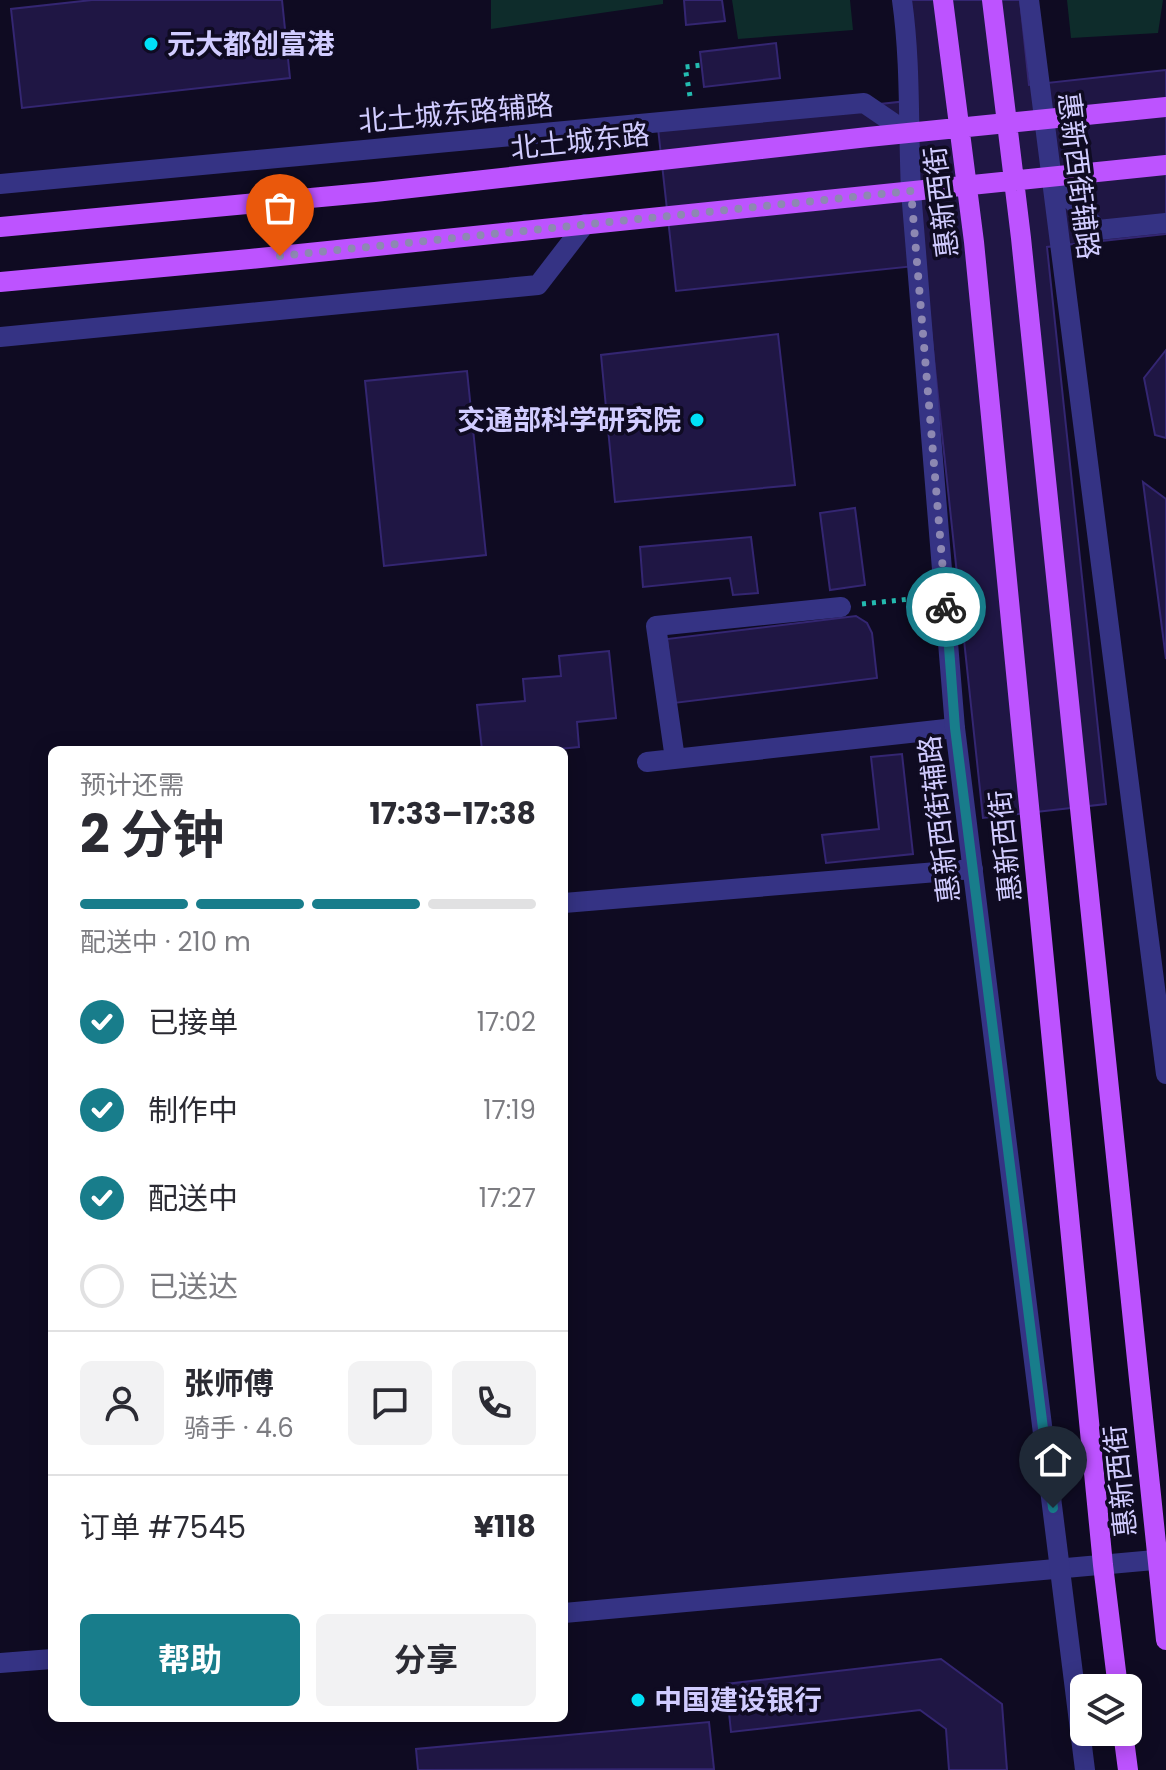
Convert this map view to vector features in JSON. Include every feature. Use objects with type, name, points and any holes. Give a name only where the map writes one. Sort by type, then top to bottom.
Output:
[{"type":"main road","name":"惠新西街","points":[[943,0],[967,185],[1116,1674]]},
{"type":"main road","name":"惠新西街","points":[[992,0],[1008,123],[1161,1559],[1166,1640]]},
{"type":"main road","name":"北土城东路","points":[[0,227],[375,192],[1166,107]]},
{"type":"main road","points":[[0,282],[1166,165]]},
{"type":"main road","points":[[1125,1746],[1128,1770]]},
{"type":"street","name":"惠新西街辅路","points":[[902,0],[909,70],[911,191],[955,728],[1085,1770]]},
{"type":"street","name":"惠新西街辅路","points":[[1029,0],[1166,1074]]},
{"type":"street","name":"北土城东路辅路","points":[[0,184],[864,103],[908,133]]},
{"type":"street","points":[[1051,176],[1098,230],[1166,223]]},
{"type":"street","points":[[0,337],[538,285],[585,224]]},
{"type":"street","points":[[675,759],[656,626],[844,606]]},
{"type":"street","points":[[647,762],[955,728]]},
{"type":"street","points":[[568,903],[973,869]]},
{"type":"street","points":[[568,1613],[1161,1559]]},
{"type":"street","points":[[0,1663],[48,1659]]},
{"type":"path","points":[[691,101],[685,67],[702,65]]},
{"type":"path","points":[[844,606],[929,597]]},
{"type":"green space","points":[[491,0],[663,0],[663,4],[491,29]]},
{"type":"green space","points":[[732,0],[850,0],[853,30],[738,39]]},
{"type":"green space","points":[[1067,0],[1163,0],[1158,33],[1071,38]]},
{"type":"building","name":"元大都创富港","points":[[92,0],[282,0],[290,78],[22,108],[11,9]]},
{"type":"building","points":[[684,0],[722,0],[725,21],[686,25]]},
{"type":"building","points":[[897,0],[1020,0],[1029,85],[1166,70],[1166,234],[1047,247],[1106,804],[983,818],[924,265],[676,291],[658,128],[907,101]]},
{"type":"building","points":[[776,43],[780,78],[704,87],[700,52]]},
{"type":"building","name":"交通部科学研究院","points":[[778,334],[795,485],[615,502],[601,355]]},
{"type":"building","points":[[1166,350],[1166,438],[1155,435],[1144,378]]},
{"type":"building","name":"交通部科学研究院","points":[[467,371],[486,555],[384,566],[365,381]]},
{"type":"building","points":[[1143,482],[1166,499],[1166,659]]},
{"type":"building","points":[[855,508],[865,585],[830,590],[820,513]]},
{"type":"building","points":[[751,537],[758,593],[733,595],[730,578],[643,587],[640,547]]},
{"type":"building","points":[[856,616],[867,623],[872,633],[877,678],[674,703],[667,639]]},
{"type":"building","points":[[609,651],[616,718],[577,722],[579,747],[482,746],[477,705],[525,701],[523,679],[561,676],[559,656]]},
{"type":"building","points":[[902,754],[913,854],[826,863],[822,835],[879,829],[871,757]]},
{"type":"building","points":[[941,1659],[1002,1704],[1007,1770],[949,1770],[946,1729],[920,1710],[731,1732],[726,1684]]},
{"type":"building","points":[[709,1722],[714,1769],[418,1770],[416,1749]]},
{"type":"way so far","points":[[280,256],[911,191],[946,607]]},
{"type":"place","name":"元大都创富港","points":[[151,44]]},
{"type":"place","name":"交通部科学研究院","points":[[697,420]]},
{"type":"place","name":"中国建设银行","points":[[638,1700]]},
{"type":"route","points":[[946,607],[955,728],[1053,1508]]}]
